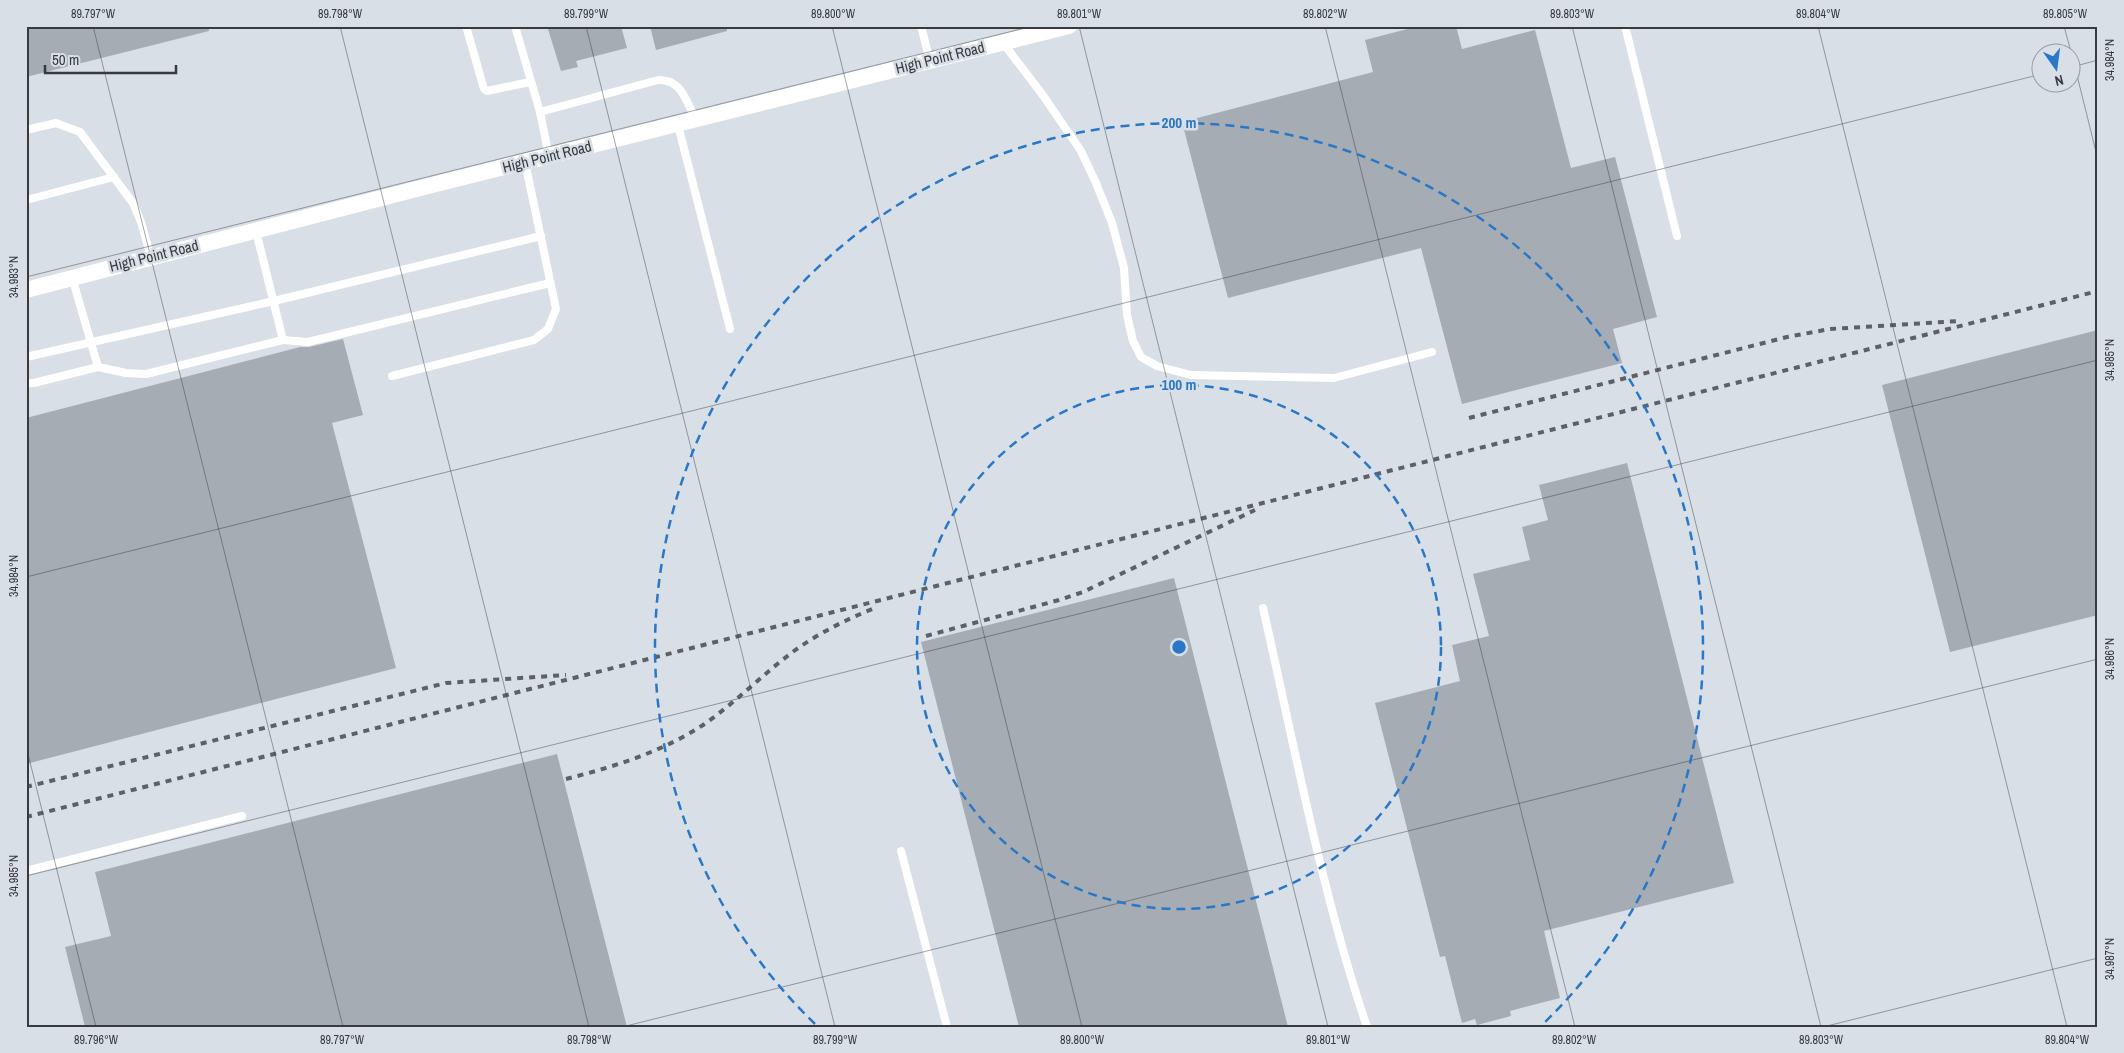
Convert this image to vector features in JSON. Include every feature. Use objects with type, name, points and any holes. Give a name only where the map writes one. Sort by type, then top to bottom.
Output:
[{"type":"street","name":"High Point Road","points":[[26,290],[525,162],[1068,26]]},
{"type":"lane","points":[[466,26],[484,89],[487,91],[530,82]]},
{"type":"lane","points":[[515,26],[540,112],[549,156]]},
{"type":"lane","points":[[922,26],[930,61]]},
{"type":"lane","points":[[1625,26],[1677,236]]},
{"type":"lane","points":[[1003,43],[1042,94],[1081,152],[1096,183],[1112,223],[1124,268],[1127,315],[1133,341],[1141,357],[1157,366],[1191,375],[1334,378],[1432,352]]},
{"type":"lane","points":[[540,112],[658,80],[668,79],[676,83],[696,120]]},
{"type":"lane","points":[[26,130],[56,123],[80,132],[133,203],[141,222],[151,257]]},
{"type":"lane","points":[[678,125],[730,329]]},
{"type":"lane","points":[[392,376],[534,340],[548,329],[556,309],[525,162]]},
{"type":"lane","points":[[26,200],[114,177]]},
{"type":"lane","points":[[256,231],[283,340]]},
{"type":"lane","points":[[26,357],[274,301],[540,236]]},
{"type":"lane","points":[[72,277],[98,367]]},
{"type":"lane","points":[[26,382],[34,383],[98,367],[126,373],[146,374],[283,340],[308,342],[550,283]]},
{"type":"lane","points":[[1263,608],[1322,870],[1349,974],[1367,1027]]},
{"type":"lane","points":[[26,870],[242,816]]},
{"type":"lane","points":[[901,851],[947,1027]]},
{"type":"building","points":[[26,26],[208,26],[209,31],[26,77]]},
{"type":"building","points":[[547,26],[621,26],[627,48],[576,61],[578,67],[561,71]]},
{"type":"building","points":[[650,26],[727,26],[727,31],[656,50]]},
{"type":"building","points":[[1419,26],[1456,26],[1462,49],[1535,30],[1571,168],[1615,157],[1657,317],[1613,329],[1622,363],[1462,404],[1421,248],[1228,298],[1182,122],[1373,72],[1365,40]]},
{"type":"building","points":[[2098,330],[2098,615],[1950,652],[1882,385]]},
{"type":"building","points":[[343,339],[363,415],[332,423],[396,668],[26,764],[26,418],[300,347],[309,347]]},
{"type":"building","points":[[1627,463],[1734,883],[1544,931],[1560,998],[1510,1011],[1511,1016],[1477,1025],[1475,1019],[1462,1023],[1445,956],[1440,957],[1375,703],[1460,681],[1452,645],[1489,636],[1473,574],[1530,560],[1522,527],[1548,520],[1539,485]]},
{"type":"building","points":[[1174,578],[1288,1027],[1019,1027],[921,642]]},
{"type":"building","points":[[557,754],[627,1027],[85,1027],[65,947],[111,936],[95,872]]},
{"type":"railway","points":[[26,817],[2098,291]]},
{"type":"railway","points":[[1469,418],[1787,337],[1830,329],[1959,321]]},
{"type":"railway","points":[[926,636],[1083,592],[1255,510]]},
{"type":"railway","points":[[566,779],[637,758],[687,735],[715,716],[804,644],[833,627],[875,608]]},
{"type":"railway","points":[[26,787],[446,683],[566,675]]}]
